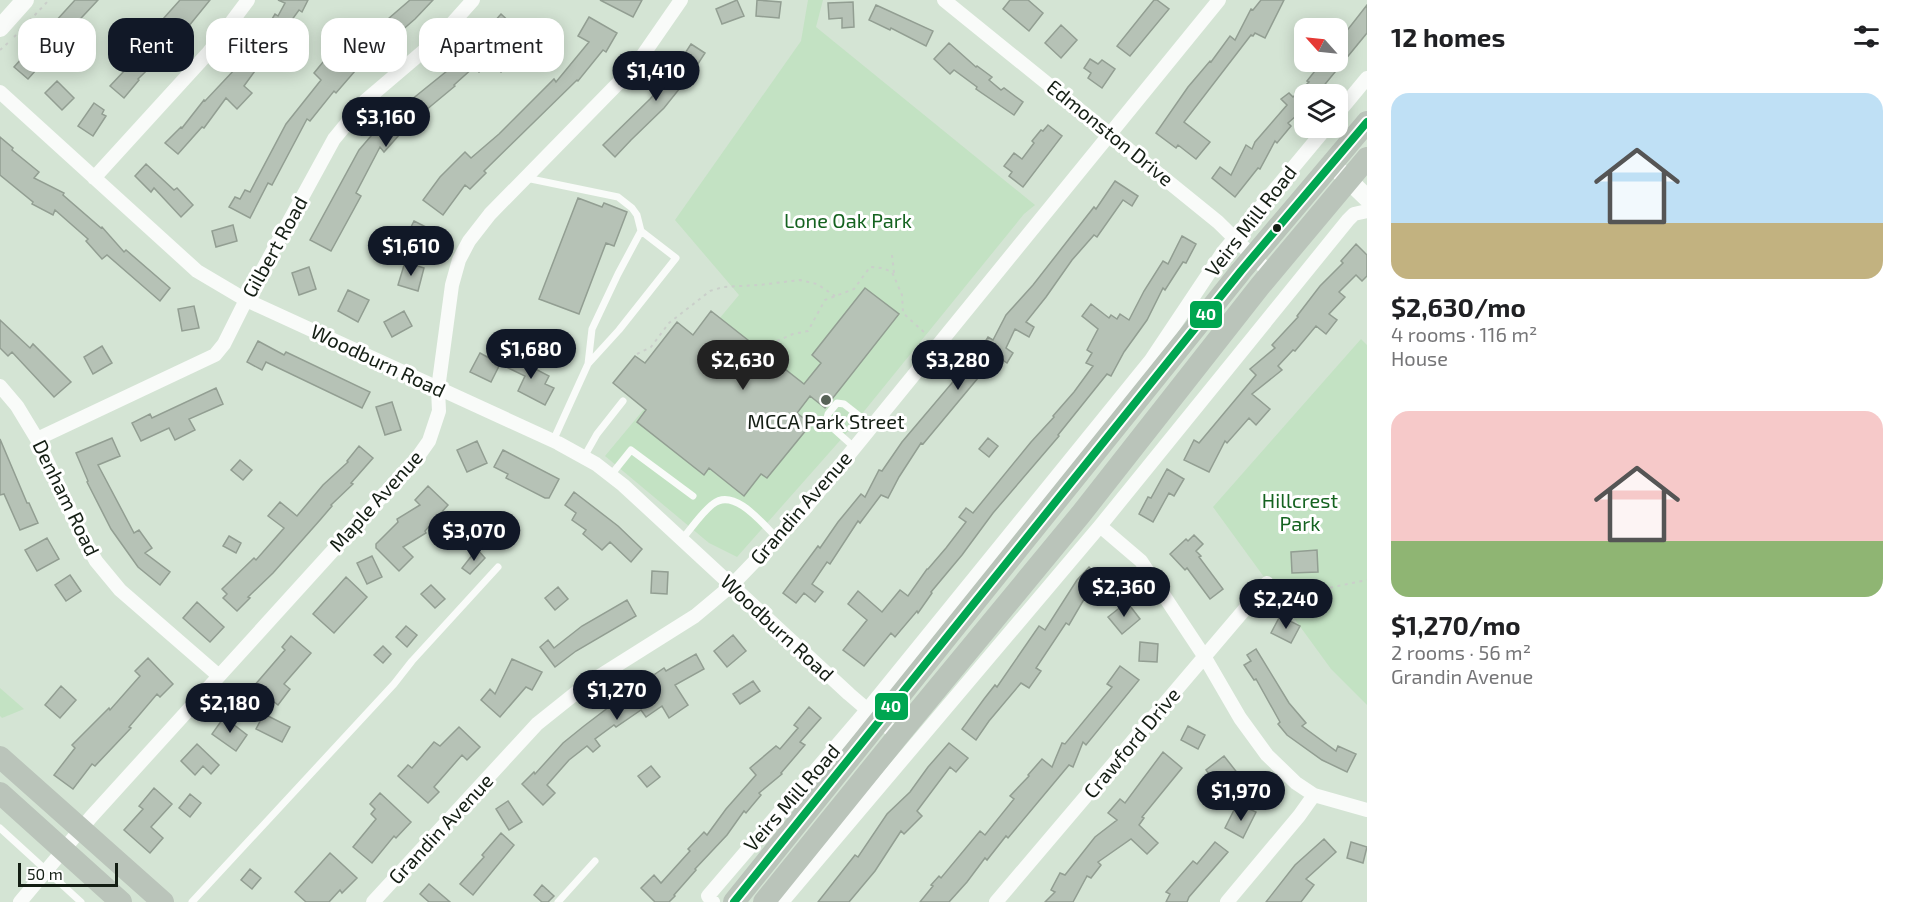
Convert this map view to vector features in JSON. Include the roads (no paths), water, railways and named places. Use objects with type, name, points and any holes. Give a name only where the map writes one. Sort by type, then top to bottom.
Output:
[{"type":"main road","name":"Veirs Mill Road","points":[[734,902],[874,716],[1367,122]]},
{"type":"main road","name":"Veirs Mill Road","points":[[764,902],[897,736],[1082,514],[1270,273],[1367,158]]},
{"type":"main road","points":[[0,756],[163,902]]},
{"type":"main road","points":[[0,793],[121,902]]},
{"type":"street","points":[[0,27],[25,0]]},
{"type":"street","points":[[94,178],[208,52],[248,0]]},
{"type":"street","name":"Gilbert Road","points":[[37,439],[215,355],[224,344],[334,140],[366,100],[440,37],[473,0]]},
{"type":"street","name":"Maple Avenue","points":[[20,902],[81,830],[423,450],[436,424],[439,411],[438,389],[452,285],[459,260],[469,241],[490,214],[636,65],[681,0]]},
{"type":"street","name":"Edmonston Drive","points":[[944,0],[1218,222],[1270,273]]},
{"type":"street","name":"Grandin Avenue","points":[[373,902],[537,724],[587,684],[695,616],[732,585],[803,511],[1219,0]]},
{"type":"street","points":[[1348,101],[1367,78]]},
{"type":"street","name":"Woodburn Road","points":[[0,92],[197,271],[246,300],[553,441],[584,457],[611,475],[897,736]]},
{"type":"street","name":"Veirs Mill Road","points":[[713,902],[708,896],[874,716],[1151,360],[1234,238],[1318,138]]},
{"type":"street","points":[[782,902],[1100,526],[1348,220],[1367,200],[1332,164]]},
{"type":"street","name":"Denham Road","points":[[0,386],[17,406],[37,439],[96,561],[120,590],[219,676]]},
{"type":"street","points":[[1100,526],[1141,561],[1204,656],[1240,718],[1267,755],[1296,783],[1314,795],[1367,810]]},
{"type":"street","name":"Crawford Drive","points":[[996,902],[1267,583]]},
{"type":"street","points":[[1227,902],[1314,795]]},
{"type":"lane","points":[[526,177],[618,197],[633,208],[641,231],[676,258],[619,330],[588,364],[553,441]]},
{"type":"lane","points":[[588,364],[592,329],[641,231]]},
{"type":"lane","points":[[584,457],[597,434],[623,400]]},
{"type":"lane","points":[[855,448],[826,422],[828,414],[837,403],[844,404],[872,426]]},
{"type":"lane","points":[[611,475],[631,450],[693,496]]},
{"type":"lane","points":[[682,539],[714,503],[727,499],[743,505],[777,538]]},
{"type":"lane","points":[[192,902],[394,684],[412,661],[498,567]]},
{"type":"lane","points":[[0,828],[81,902]]},
{"type":"lane","points":[[558,902],[595,861]]},
{"type":"place","name":"MCCA Park Street","points":[[826,400]]},
{"type":"park label","name":"Lone Oak Park","points":[[848,221]]},
{"type":"park label","name":"Hillcrest Park","points":[[1300,512]]}]
